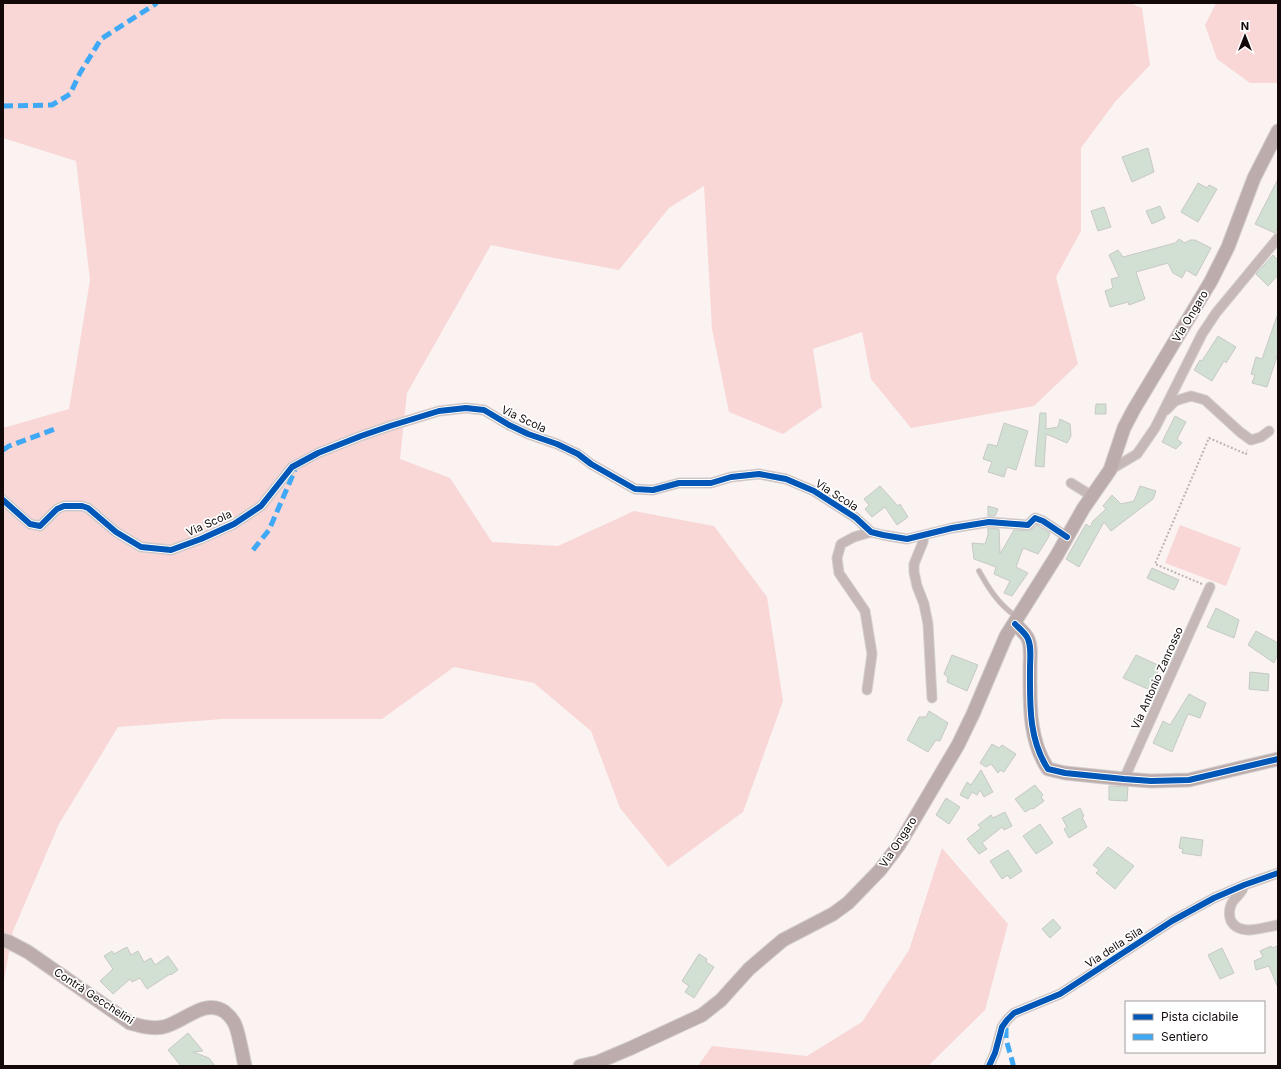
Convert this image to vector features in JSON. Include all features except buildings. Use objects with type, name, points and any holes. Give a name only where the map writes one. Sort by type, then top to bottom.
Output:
[{"type":"main road","name":"Via Ongaro","points":[[580,1066],[598,1062],[702,1015],[721,1000],[749,970],[783,940],[833,914],[848,903],[869,883],[899,845],[958,745],[973,714],[1006,636],[1017,621],[1092,496],[1110,470],[1124,428],[1134,409],[1218,267],[1228,247],[1254,178],[1278,131]]},
{"type":"main road","points":[[1017,621],[1028,638],[1030,649],[1030,707],[1032,729],[1040,758],[1048,769],[1064,773],[1124,779],[1151,781],[1189,780],[1278,759]]},
{"type":"main road","name":"Contrà Gecchelini","points":[[3,940],[28,952],[130,1023],[147,1028],[164,1027],[204,1008],[213,1007],[221,1009],[231,1018],[236,1027],[245,1066]]},
{"type":"street","points":[[1110,470],[1137,454],[1155,428],[1202,334],[1216,313],[1278,238]]},
{"type":"street","points":[[1162,413],[1175,401],[1191,396],[1205,400],[1251,440],[1261,437],[1269,431]]},
{"type":"street","name":"Via Scola","points":[[3,500],[30,524],[40,526],[57,509],[64,506],[82,506],[88,508],[116,532],[141,547],[171,550],[201,539],[234,524],[260,506],[292,468],[318,453],[390,426],[439,412],[466,408],[484,410],[528,434],[557,444],[578,454],[591,464],[635,489],[653,490],[679,483],[711,483],[731,477],[759,474],[786,479],[814,491],[856,518],[871,532]]},
{"type":"street","points":[[1071,483],[1092,496]]},
{"type":"street","points":[[867,690],[872,654],[865,612],[838,573],[837,558],[842,544],[854,537],[871,532],[907,539],[952,528],[990,522],[1028,525],[1035,518],[1067,536]]},
{"type":"street","points":[[924,535],[923,542],[914,564],[914,572],[916,586],[924,604],[928,624],[932,698]]},
{"type":"street","name":"Via Antonio Zanrosso","points":[[1124,779],[1210,587]]},
{"type":"street","name":"Via della Sila","points":[[989,1066],[995,1053],[1002,1027],[1014,1013],[1060,994],[1172,921],[1214,898],[1244,884],[1278,872]]},
{"type":"street","points":[[1244,884],[1243,890],[1230,906],[1230,917],[1234,926],[1239,929],[1246,930],[1278,925]]},
{"type":"lane","points":[[979,571],[992,593],[1017,621]]},
{"type":"path","points":[[1210,587],[1155,564],[1209,438],[1246,454],[1251,440]]},
{"type":"shaded area","points":[[3,3],[1130,3],[1142,8],[1150,65],[1115,102],[1081,148],[1081,231],[1056,277],[1078,364],[1034,406],[911,428],[871,379],[862,332],[813,349],[822,407],[783,434],[729,412],[712,329],[704,186],[669,208],[619,270],[491,245],[407,393],[400,459],[450,478],[492,542],[558,546],[634,511],[714,526],[767,597],[783,701],[743,812],[668,867],[620,808],[591,731],[534,683],[454,667],[382,719],[223,719],[118,727],[59,824],[13,931],[3,985],[3,428],[69,409],[90,280],[76,161],[3,138]]},
{"type":"shaded area","points":[[1216,3],[1278,3],[1278,83],[1250,83],[1217,59],[1205,25]]},
{"type":"shaded area","points":[[1180,525],[1241,548],[1226,586],[1165,563]]},
{"type":"shaded area","points":[[942,848],[1008,924],[985,1010],[928,1066],[698,1066],[712,1046],[807,1056],[862,1022],[909,950]]},
{"type":"marked path","points":[[3,106],[52,105],[70,94],[80,73],[101,39],[157,3]]},
{"type":"marked path","points":[[3,450],[9,446],[55,429]]},
{"type":"marked path","points":[[253,550],[269,530],[295,470]]},
{"type":"marked path","points":[[1006,1028],[1006,1039],[1013,1066]]},
{"type":"cycle path","points":[[3,500],[30,524],[40,526],[57,509],[64,506],[82,506],[88,508],[116,532],[141,547],[171,550],[201,539],[234,524],[261,506],[292,467],[318,453],[361,436],[439,411],[466,408],[484,410],[528,434],[557,444],[578,454],[591,464],[635,489],[653,490],[679,483],[711,483],[731,477],[759,474],[786,479],[814,491],[856,518],[871,532],[883,535],[907,539],[952,528],[989,522],[1028,525],[1035,518],[1043,521],[1067,537]]},
{"type":"cycle path","points":[[1015,624],[1026,635],[1030,644],[1030,707],[1037,745],[1041,757],[1048,769],[1065,773],[1124,779],[1151,781],[1189,780],[1278,759]]},
{"type":"cycle path","points":[[989,1066],[995,1053],[1002,1027],[1014,1013],[1060,994],[1172,921],[1214,898],[1278,873]]}]
